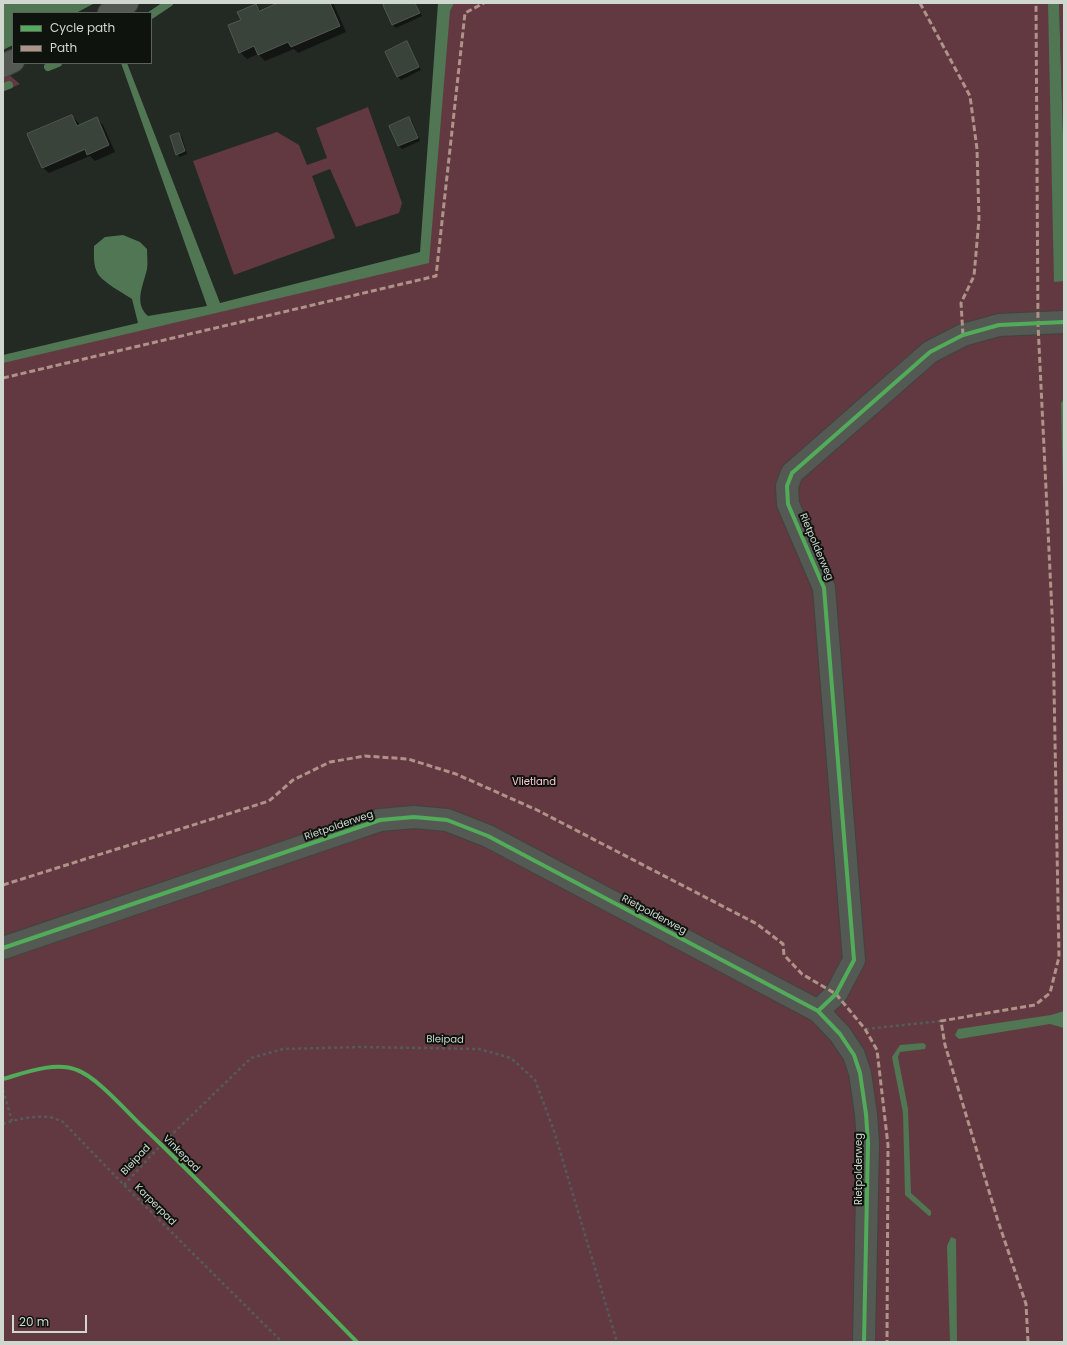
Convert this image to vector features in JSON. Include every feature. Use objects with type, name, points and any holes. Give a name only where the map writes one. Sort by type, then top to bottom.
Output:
[{"type":"street","points":[[111,12],[127,3]]},
{"type":"street","points":[[3,66],[12,62]]},
{"type":"street","name":"Rietpolderweg","points":[[818,1011],[836,994],[854,960],[824,588],[788,504],[787,486],[792,473],[930,352],[963,335],[998,325],[1064,322]]},
{"type":"street","name":"Rietpolderweg","points":[[3,948],[380,820],[414,816],[447,820],[488,836],[818,1011],[840,1034],[854,1054],[860,1074],[868,1143],[864,1342]]},
{"type":"path","points":[[840,1034],[865,1029],[941,1021]]},
{"type":"path","points":[[3,1090],[12,1121]]},
{"type":"green space","name":"Vlietland","points":[[448,3],[1055,3],[1064,281],[1064,1342],[3,1342],[3,360],[422,258]]},
{"type":"green space","points":[[1059,3],[1064,3],[1064,167]]},
{"type":"green space","points":[[8,74],[20,84],[3,92],[3,76]]},
{"type":"green space","points":[[368,107],[402,203],[399,213],[356,227],[330,169],[312,176],[335,238],[234,275],[193,161],[277,132],[299,145],[307,165],[327,158],[316,128]]},
{"type":"shaded area","points":[[3,3],[95,3],[78,12],[12,12],[12,46],[3,50]]},
{"type":"shaded area","points":[[438,3],[454,3],[450,11],[429,263],[3,363],[3,355],[138,323],[132,299],[105,281],[96,271],[94,246],[105,237],[123,235],[140,242],[147,249],[147,269],[140,299],[141,305],[148,316],[207,306],[121,64],[127,64],[220,303],[420,252]]},
{"type":"shaded area","points":[[1048,3],[1059,3],[1064,167],[1064,281],[1054,282]]},
{"type":"shaded area","points":[[1064,399],[1064,536],[1061,403]]},
{"type":"shaded area","points":[[1064,1011],[1064,1028],[1050,1024],[959,1039],[955,1035],[958,1029],[1051,1015]]},
{"type":"shaded area","points":[[923,1043],[926,1045],[925,1049],[900,1052],[898,1057],[908,1109],[911,1193],[931,1211],[931,1215],[929,1216],[905,1195],[903,1113],[892,1057],[900,1045]]},
{"type":"shaded area","points":[[951,1237],[956,1239],[957,1342],[950,1342],[947,1246]]},
{"type":"building","points":[[278,3],[330,3],[340,26],[291,47],[288,42],[258,55],[254,46],[239,53],[228,25],[241,20],[237,12],[256,4],[259,11]]},
{"type":"building","points":[[388,3],[415,3],[420,13],[392,25],[383,5]]},
{"type":"building","points":[[407,41],[419,67],[397,77],[385,52]]},
{"type":"building","points":[[72,115],[77,126],[97,117],[109,145],[87,155],[85,149],[42,168],[27,134]]},
{"type":"building","points":[[409,117],[418,138],[398,146],[389,126]]},
{"type":"building","points":[[179,133],[185,151],[176,155],[170,136]]},
{"type":"waterway","points":[[152,14],[169,3]]},
{"type":"waterway","points":[[48,67],[56,64]]},
{"type":"waterway","points":[[3,87],[9,85]]},
{"type":"marked path","points":[[3,378],[436,276],[465,13],[484,3]]},
{"type":"marked path","points":[[920,3],[970,96],[977,149],[979,219],[974,276],[961,303],[963,335]]},
{"type":"marked path","points":[[1028,1342],[1026,1304],[998,1221],[945,1045],[941,1021],[1035,1005],[1050,993],[1059,957],[1053,633],[1038,324],[1036,3]]},
{"type":"marked path","points":[[3,885],[269,801],[293,780],[330,762],[365,756],[408,759],[456,774],[537,810],[757,924],[783,944],[784,955],[802,974],[836,994],[865,1029],[877,1050],[888,1145],[887,1342]]},
{"type":"cycle path","points":[[818,1011],[836,994],[854,960],[824,588],[788,504],[787,486],[792,473],[930,352],[963,335],[999,325],[1064,322]]},
{"type":"cycle path","points":[[3,948],[380,820],[414,817],[447,820],[488,836],[818,1011],[840,1034],[854,1055],[860,1073],[866,1114],[868,1143],[864,1342]]},
{"type":"cycle path","name":"Vinkepad","points":[[3,1079],[30,1071],[49,1067],[59,1067],[77,1070],[94,1080],[197,1180],[357,1342]]}]
